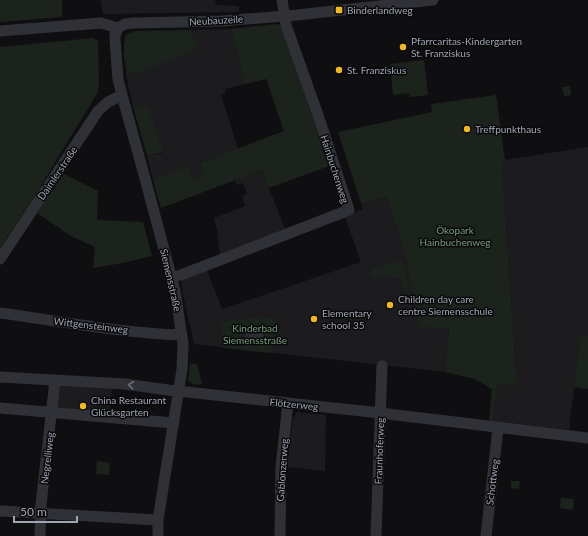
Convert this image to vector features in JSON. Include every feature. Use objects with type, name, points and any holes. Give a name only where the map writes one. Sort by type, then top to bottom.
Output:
[{"type":"street","points":[[282,0],[285,16]]},
{"type":"street","name":"Neubauzeile","points":[[0,30],[101,23],[118,28],[126,24],[134,23],[222,21],[285,16],[433,0]]},
{"type":"street","name":"Hainbuchenweg","points":[[172,277],[181,275],[348,210],[318,115],[286,25],[285,16]]},
{"type":"street","name":"Siemensstraße","points":[[118,28],[115,40],[118,79],[172,277],[183,354],[179,391],[158,520],[158,536]]},
{"type":"street","name":"Daimlerstraße","points":[[0,259],[98,111],[108,102],[122,95]]},
{"type":"street","name":"Wittgensteinweg","points":[[0,313],[109,328],[181,335]]},
{"type":"street","name":"Fraunhoferweg","points":[[376,536],[382,366]]},
{"type":"street","name":"Flötzerweg","points":[[0,377],[124,384],[588,438]]},
{"type":"street","name":"Negrelliweg","points":[[40,536],[55,380]]},
{"type":"street","name":"Gablonzerweg","points":[[280,536],[281,467],[288,403]]},
{"type":"street","points":[[0,408],[174,423]]},
{"type":"street","name":"Schottweg","points":[[486,536],[498,428]]},
{"type":"street","points":[[0,512],[158,520]]},
{"type":"shaded area","points":[[100,0],[215,0],[216,5],[239,6],[239,12],[103,14]]},
{"type":"shaded area","points":[[231,29],[245,84],[225,89],[226,93],[221,95],[238,149],[200,163],[205,175],[192,179],[187,167],[153,180],[147,156],[163,153],[148,106],[134,110],[125,65],[127,69],[198,48],[191,30]]},
{"type":"shaded area","points":[[588,147],[588,336],[580,337],[569,430],[493,421],[498,382],[517,384],[502,165],[505,160]]},
{"type":"shaded area","points":[[262,170],[285,229],[220,254],[214,218],[245,206],[242,196],[247,194],[243,183],[237,185],[235,180]]},
{"type":"shaded area","points":[[386,197],[403,245],[449,328],[445,372],[194,344],[181,285],[182,280],[207,270],[222,309],[361,262],[345,217],[363,209],[361,203]]},
{"type":"shaded area","points":[[247,327],[264,329],[263,339],[245,337]]},
{"type":"shaded area","points":[[58,385],[112,386],[110,412],[56,408]]},
{"type":"shaded area","points":[[297,412],[326,415],[325,471],[287,467],[293,418]]},
{"type":"green space","points":[[0,0],[62,0],[62,17],[0,22]]},
{"type":"green space","points":[[276,24],[281,25],[285,34],[329,166],[269,188],[262,170],[161,208],[153,180],[188,166],[193,179],[204,174],[200,163],[284,131],[266,79],[245,84],[231,29]]},
{"type":"green space","points":[[191,30],[198,48],[135,75],[127,69],[124,52],[126,35],[135,31]]},
{"type":"green space","points":[[93,38],[98,41],[98,92],[34,197],[0,248],[0,47]]},
{"type":"green space","points":[[424,60],[428,95],[410,97],[409,93],[393,95],[390,64]]},
{"type":"green space","points":[[570,86],[571,95],[564,96],[562,87]]},
{"type":"green space","name":"Ökopark Hainbuchenweg","points":[[496,95],[505,160],[502,165],[517,385],[498,383],[493,421],[489,420],[492,389],[475,379],[445,372],[449,328],[420,327],[403,245],[386,197],[361,203],[338,132],[432,112],[431,104]]},
{"type":"green space","points":[[148,105],[163,152],[147,156],[134,110]]},
{"type":"green space","points":[[64,174],[98,191],[97,220],[143,222],[152,256],[93,268],[95,247],[71,236],[37,213]]},
{"type":"green space","points":[[401,260],[411,290],[405,292],[400,278],[390,278],[390,275],[373,279],[370,269]]},
{"type":"green space","name":"Kinderbad Siemensstraße","points":[[258,317],[275,319],[271,353],[224,348],[220,322]]},
{"type":"green space","points":[[588,336],[588,389],[574,387],[580,337]]},
{"type":"green space","points":[[190,364],[197,364],[202,384],[194,384],[188,380]]},
{"type":"green space","points":[[97,461],[110,463],[109,475],[96,474]]},
{"type":"green space","points":[[511,481],[520,481],[519,489],[511,488]]},
{"type":"green space","points":[[561,498],[574,499],[573,510],[560,508]]},
{"type":"place","name":"Binderlandweg","points":[[339,10]]},
{"type":"place","name":"Pfarrcaritas-Kindergarten St. Franziskus","points":[[403,47]]},
{"type":"place","name":"St. Franziskus","points":[[339,70]]},
{"type":"place","name":"Treffpunkthaus","points":[[467,129]]},
{"type":"place","name":"Children day care centre Siemensschule","points":[[390,305]]},
{"type":"place","name":"Elementary school 35","points":[[314,319]]},
{"type":"place","name":"China Restaurant Glücksgarten","points":[[83,406]]}]
